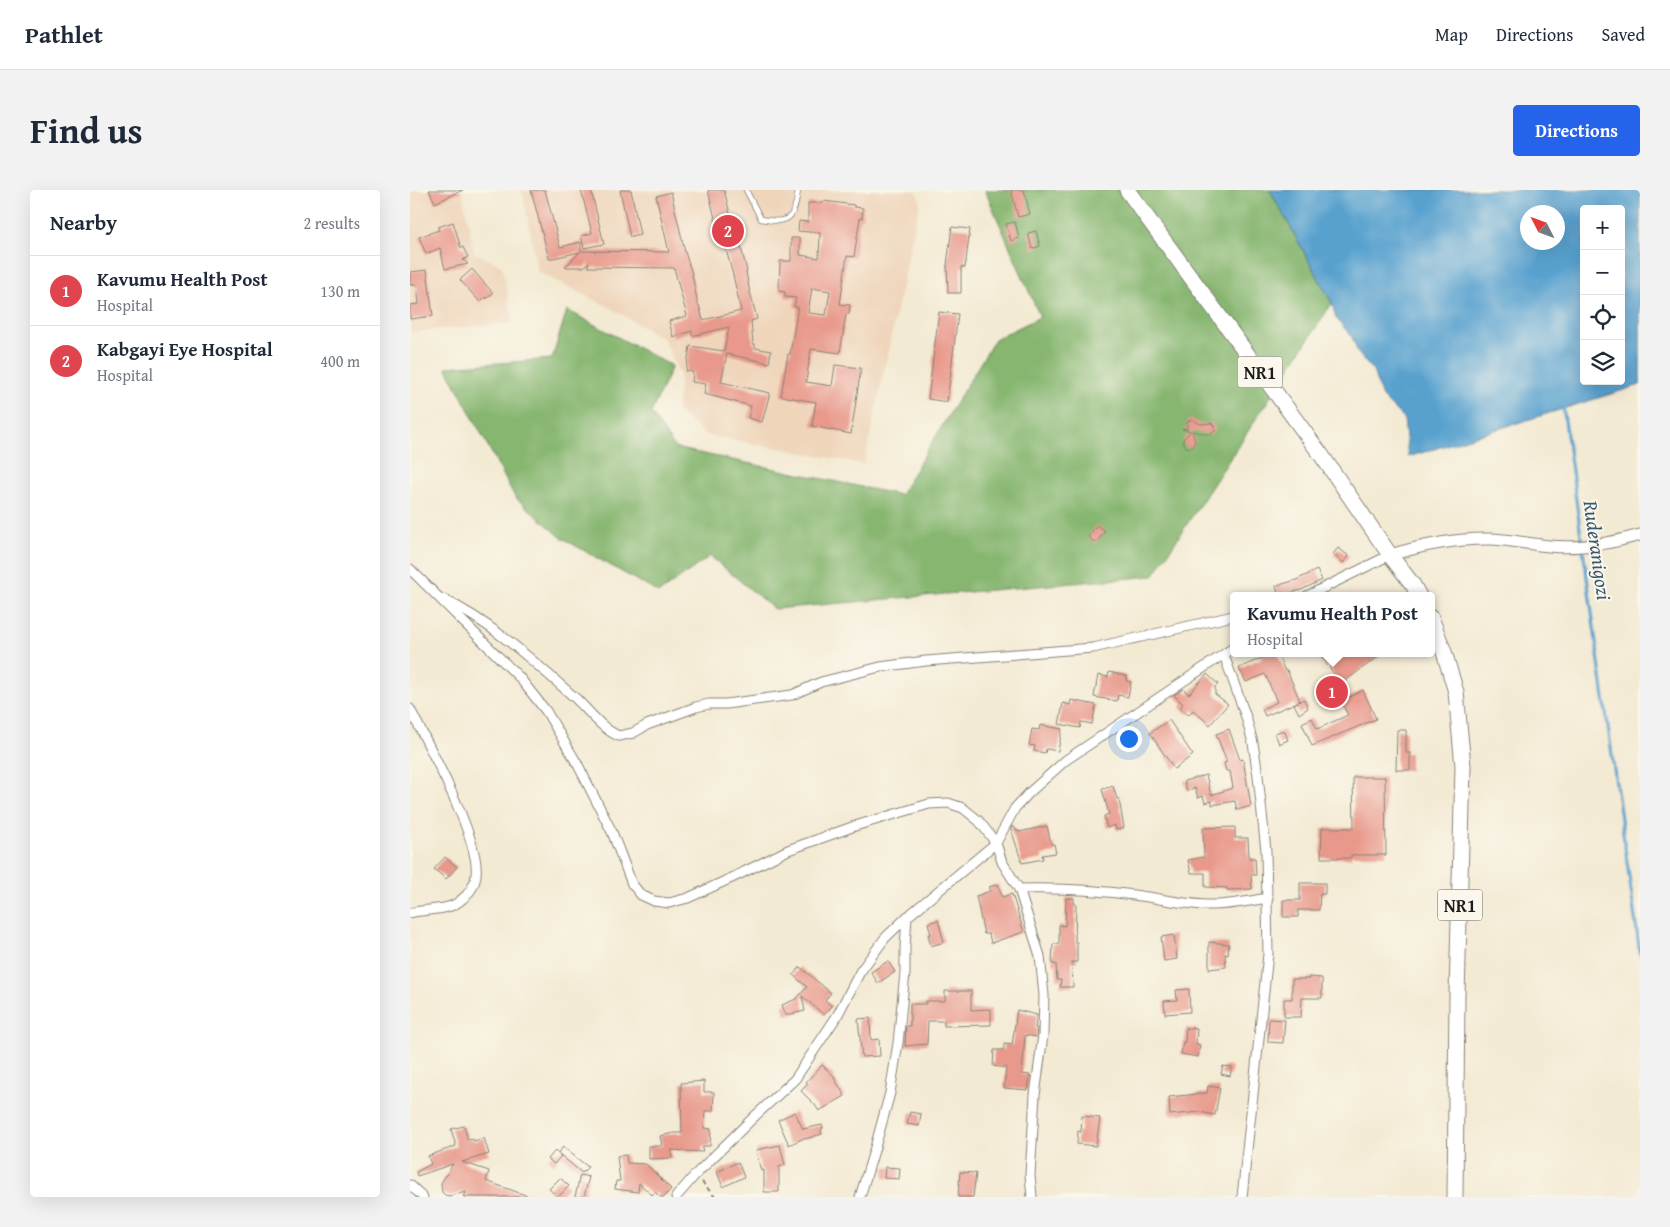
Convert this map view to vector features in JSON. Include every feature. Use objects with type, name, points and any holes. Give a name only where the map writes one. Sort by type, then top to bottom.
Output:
[{"type":"highway","name":"NR1","points":[[1128,190],[1322,456],[1417,592]]},
{"type":"highway","name":"NR1","points":[[1435,628],[1456,692],[1463,766],[1457,996],[1455,1197]]},
{"type":"street","points":[[1315,592],[1390,556],[1419,546],[1449,541],[1492,539],[1552,546],[1608,544],[1640,535]]},
{"type":"street","points":[[410,570],[519,677],[546,711],[578,765],[612,832],[632,884],[641,895],[654,901],[669,903],[688,898],[788,850],[855,826],[929,804],[948,803],[963,808],[979,821],[996,843],[1002,862],[1019,889],[1040,956],[1044,995],[1043,1035],[1035,1095],[1030,1175],[1032,1197]]},
{"type":"street","points":[[436,595],[479,619],[579,701],[609,730],[619,736],[633,733],[654,722],[709,704],[726,704],[792,695],[821,682],[880,667],[926,661],[1092,648],[1230,617]]},
{"type":"street","points":[[676,1197],[695,1175],[795,1079],[837,1016],[860,972],[885,938],[907,917],[996,843],[1015,808],[1046,777],[1066,760],[1230,650]]},
{"type":"street","points":[[1224,655],[1253,743],[1264,818],[1268,898],[1266,971],[1242,1197]]},
{"type":"street","points":[[410,709],[449,787],[468,831],[475,859],[476,873],[471,890],[461,901],[454,905],[410,913]]},
{"type":"street","points":[[1019,889],[1053,888],[1101,891],[1186,904],[1210,905],[1268,898]]},
{"type":"street","points":[[860,1197],[890,1093],[898,1043],[905,973],[907,917]]},
{"type":"street","points":[[410,1185],[422,1197]]},
{"type":"lane","points":[[746,190],[761,219],[773,222],[787,219],[796,210],[798,190]]},
{"type":"path","points":[[695,1175],[715,1197]]},
{"type":"shaded area","points":[[410,190],[462,190],[474,253],[502,266],[513,323],[410,333]]},
{"type":"shaded area","points":[[522,190],[915,190],[920,201],[864,464],[706,435],[677,410],[680,375],[664,339],[607,306],[538,272]]},
{"type":"green space","points":[[985,190],[1270,190],[1332,303],[1153,576],[774,609],[710,556],[659,593],[562,538],[515,497],[446,367],[552,359],[567,310],[672,366],[651,413],[675,448],[900,495],[995,339],[1040,317]]},
{"type":"water","points":[[1270,190],[1640,190],[1640,385],[1408,457],[1404,419],[1382,397],[1373,371],[1358,353],[1352,337],[1336,318],[1332,303]]},
{"type":"building","points":[[429,190],[463,190],[435,203]]},
{"type":"building","points":[[531,190],[545,190],[560,247],[581,242],[581,251],[669,252],[656,196],[671,192],[703,320],[741,311],[724,242],[721,243],[708,190],[724,190],[747,271],[749,288],[757,319],[751,321],[753,344],[755,344],[755,348],[771,351],[769,363],[727,354],[721,382],[770,393],[762,422],[748,418],[751,406],[704,394],[706,384],[692,382],[693,372],[686,371],[690,346],[724,351],[729,327],[692,336],[692,331],[673,337],[669,321],[687,316],[674,268],[588,267],[589,262],[584,267],[565,267],[580,252],[549,259]]},
{"type":"building","points":[[581,190],[591,190],[604,244],[584,248],[581,236],[592,233]]},
{"type":"building","points":[[620,190],[631,190],[640,235],[630,237]]},
{"type":"building","points":[[1011,190],[1024,190],[1030,214],[1018,217]]},
{"type":"building","points":[[824,201],[863,208],[854,257],[847,256],[840,304],[850,305],[849,314],[846,314],[840,353],[811,349],[806,382],[832,386],[835,365],[861,368],[851,434],[812,426],[816,402],[781,396],[798,307],[794,307],[796,298],[785,297],[785,292],[779,291],[780,261],[791,261],[791,238],[800,238],[800,255],[819,258],[820,233],[798,231],[799,221],[808,222],[808,203],[823,203]],"holes":[[[812,288],[830,291],[826,315],[808,313]]]},
{"type":"building","points":[[453,222],[461,248],[463,247],[468,257],[463,260],[468,264],[445,269],[440,248],[426,254],[419,237],[439,230],[438,227]]},
{"type":"building","points":[[1015,222],[1019,238],[1011,241],[1006,224]]},
{"type":"building","points":[[952,227],[970,229],[965,268],[961,267],[961,293],[948,293],[947,265]]},
{"type":"building","points":[[1036,231],[1040,246],[1032,249],[1028,233]]},
{"type":"building","points":[[472,269],[493,293],[480,302],[460,280]]},
{"type":"building","points":[[427,270],[433,316],[410,319],[410,305],[419,304],[417,285],[410,285],[410,272]]},
{"type":"building","points":[[939,312],[958,314],[947,402],[928,399]]},
{"type":"building","points":[[1192,419],[1200,424],[1212,423],[1215,431],[1212,435],[1192,431],[1195,442],[1189,448],[1186,447],[1183,439],[1191,431],[1182,429],[1187,428],[1187,422]]},
{"type":"building","points":[[1097,525],[1105,531],[1096,543],[1088,537]]},
{"type":"building","points":[[1338,548],[1349,556],[1343,563],[1333,554]]},
{"type":"building","points":[[1317,570],[1322,580],[1294,592],[1278,592],[1276,586],[1296,580]]},
{"type":"building","points":[[1279,657],[1285,671],[1287,670],[1300,701],[1265,716],[1262,709],[1277,702],[1265,674],[1246,682],[1239,668],[1262,658]]},
{"type":"building","points":[[1322,657],[1378,657],[1341,684]]},
{"type":"building","points":[[1109,672],[1127,676],[1126,681],[1131,682],[1128,697],[1118,695],[1117,701],[1094,697],[1098,675],[1108,677]]},
{"type":"building","points":[[1207,674],[1218,684],[1215,687],[1215,694],[1228,704],[1210,725],[1193,710],[1189,715],[1180,708],[1183,704],[1174,695],[1183,689],[1189,694]]},
{"type":"building","points":[[1363,690],[1376,719],[1312,746],[1302,723],[1312,718],[1317,729],[1348,715],[1341,702]]},
{"type":"building","points":[[1304,699],[1308,708],[1299,714],[1294,704]]},
{"type":"building","points":[[1071,700],[1096,705],[1092,724],[1081,722],[1080,728],[1059,724],[1063,703],[1070,705]]},
{"type":"building","points":[[1169,720],[1193,755],[1174,769],[1150,733]]},
{"type":"building","points":[[1040,725],[1062,729],[1058,751],[1046,749],[1045,753],[1034,751],[1035,746],[1029,745],[1032,729],[1039,730]]},
{"type":"building","points":[[1229,729],[1240,760],[1243,759],[1251,806],[1237,810],[1235,801],[1212,805],[1212,801],[1205,803],[1203,796],[1198,798],[1195,788],[1187,791],[1184,781],[1206,775],[1211,795],[1233,788],[1230,771],[1226,771],[1224,763],[1227,762],[1216,734]]},
{"type":"building","points":[[1284,730],[1288,740],[1279,744],[1275,733]]},
{"type":"building","points":[[1397,730],[1406,730],[1406,753],[1410,753],[1410,770],[1396,770]]},
{"type":"building","points":[[1353,777],[1385,777],[1386,855],[1351,855],[1351,858],[1321,858],[1322,828],[1354,828]]},
{"type":"building","points":[[1113,786],[1117,799],[1119,799],[1124,828],[1116,830],[1115,825],[1107,828],[1104,816],[1109,814],[1102,789]]},
{"type":"building","points":[[1012,826],[1019,832],[1047,826],[1051,844],[1054,844],[1056,853],[1042,855],[1043,859],[1022,863],[1011,829]]},
{"type":"building","points":[[1235,827],[1235,838],[1248,838],[1249,858],[1255,858],[1256,875],[1251,875],[1252,889],[1227,890],[1227,888],[1205,887],[1205,873],[1191,873],[1188,860],[1204,857],[1203,828]]},
{"type":"building","points":[[445,857],[457,867],[446,879],[434,869]]},
{"type":"building","points":[[1300,883],[1325,883],[1325,894],[1320,894],[1319,910],[1298,910],[1298,917],[1283,917],[1283,900],[1300,900]]},
{"type":"building","points":[[998,884],[1002,897],[1012,894],[1024,932],[991,943],[989,934],[984,934],[976,896],[990,891],[989,887]]},
{"type":"building","points":[[1066,898],[1074,898],[1074,904],[1076,904],[1075,942],[1077,942],[1077,962],[1072,962],[1073,987],[1060,987],[1061,980],[1057,980],[1056,964],[1052,964],[1053,944],[1059,944],[1059,925],[1065,926]]},
{"type":"building","points":[[938,920],[944,942],[931,946],[928,935],[931,934],[928,923]]},
{"type":"building","points":[[1174,935],[1177,959],[1164,961],[1161,937]]},
{"type":"building","points":[[1209,942],[1229,944],[1228,955],[1225,954],[1226,967],[1209,969]]},
{"type":"building","points":[[888,961],[895,972],[878,983],[871,972]]},
{"type":"building","points":[[800,967],[831,993],[825,1000],[832,1006],[824,1015],[802,996],[805,1011],[786,1015],[782,1005],[796,999],[807,987],[793,975]]},
{"type":"building","points":[[1309,977],[1322,978],[1322,998],[1302,998],[1301,1017],[1284,1017],[1284,999],[1292,999],[1292,979],[1309,979]]},
{"type":"building","points":[[1189,989],[1190,1012],[1165,1014],[1164,1001],[1177,1000],[1176,990]]},
{"type":"building","points":[[945,991],[971,991],[971,1010],[991,1009],[991,1025],[944,1026],[944,1021],[928,1021],[927,1044],[905,1046],[906,1026],[910,1026],[910,1004],[926,1004],[926,1001],[945,1001]]},
{"type":"building","points":[[1017,1010],[1037,1015],[1036,1037],[1025,1035],[1022,1074],[1030,1075],[1028,1090],[1004,1088],[1006,1068],[993,1066],[994,1050],[1004,1050],[1004,1044],[1012,1045]]},
{"type":"building","points":[[870,1018],[871,1040],[879,1039],[880,1056],[862,1057],[858,1019]]},
{"type":"building","points":[[1269,1019],[1285,1020],[1283,1043],[1268,1042]]},
{"type":"building","points":[[1186,1028],[1197,1029],[1196,1044],[1200,1045],[1198,1057],[1181,1054],[1183,1042],[1185,1042]]},
{"type":"building","points":[[822,1065],[835,1077],[845,1096],[819,1111],[801,1091],[808,1084],[806,1082]]},
{"type":"building","points":[[1223,1066],[1232,1067],[1230,1076],[1221,1074]]},
{"type":"building","points":[[704,1081],[704,1092],[714,1092],[713,1111],[705,1111],[704,1128],[711,1129],[710,1146],[703,1146],[702,1152],[671,1150],[672,1158],[649,1159],[649,1146],[662,1146],[660,1136],[682,1133],[681,1083]]},
{"type":"building","points":[[1208,1086],[1220,1088],[1215,1115],[1199,1112],[1170,1115],[1169,1097],[1207,1093]]},
{"type":"building","points":[[795,1112],[803,1129],[822,1125],[822,1134],[804,1138],[789,1145],[778,1120]]},
{"type":"building","points":[[910,1112],[921,1114],[919,1126],[907,1124]]},
{"type":"building","points":[[1082,1116],[1100,1118],[1096,1146],[1077,1144],[1078,1131],[1081,1132]]},
{"type":"building","points":[[464,1126],[468,1140],[473,1139],[474,1141],[484,1138],[489,1154],[462,1162],[489,1171],[486,1181],[528,1197],[464,1197],[466,1192],[450,1196],[445,1195],[442,1192],[441,1183],[453,1164],[417,1176],[416,1172],[431,1164],[428,1156],[456,1146],[451,1129]]},
{"type":"building","points":[[780,1145],[785,1165],[779,1167],[779,1192],[764,1192],[764,1170],[761,1171],[756,1150]]},
{"type":"building","points":[[563,1147],[588,1167],[582,1173],[558,1153]]},
{"type":"building","points":[[555,1151],[561,1156],[554,1164],[548,1159]]},
{"type":"building","points":[[626,1155],[627,1163],[646,1164],[671,1189],[664,1197],[660,1197],[655,1192],[652,1195],[639,1183],[638,1192],[615,1189],[616,1181],[620,1181],[617,1156]]},
{"type":"building","points":[[738,1162],[744,1177],[723,1187],[717,1172]]},
{"type":"building","points":[[885,1167],[900,1168],[899,1179],[884,1178]]},
{"type":"building","points":[[960,1172],[976,1173],[973,1197],[958,1197]]},
{"type":"building","points":[[580,1175],[589,1177],[584,1197],[575,1197]]},
{"type":"building","points":[[560,1178],[569,1186],[558,1197],[549,1189]]},
{"type":"waterway","name":"Ruderanigozi","points":[[1563,406],[1582,543]]},
{"type":"waterway","name":"Ruderanigozi","points":[[1583,549],[1640,954]]},
{"type":"place","name":"Kabgayi Eye Hospital","points":[[728,231]]},
{"type":"place","name":"Kavumu Health Post","points":[[1332,692]]}]
